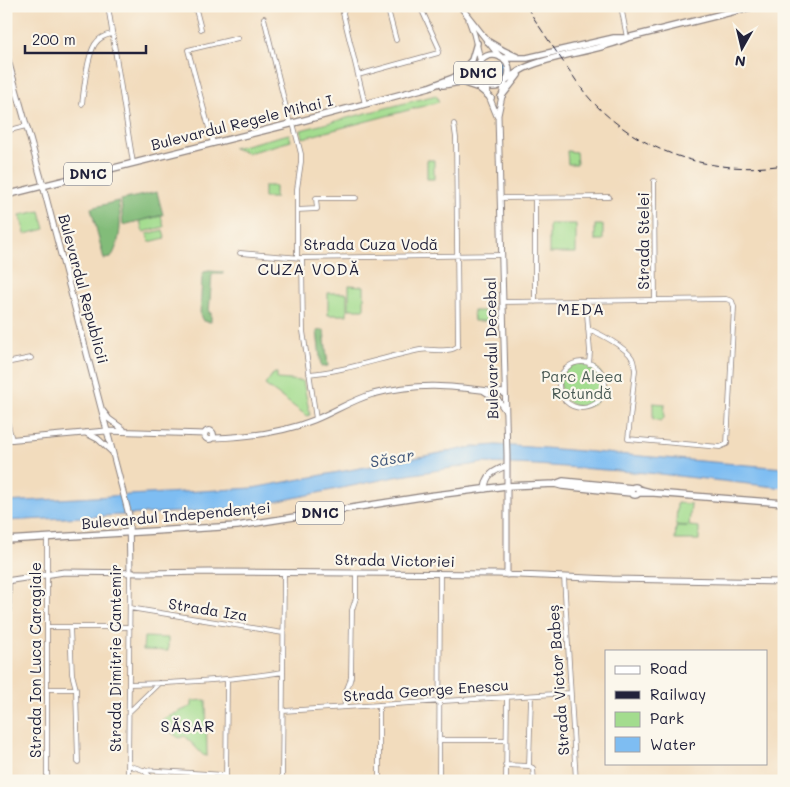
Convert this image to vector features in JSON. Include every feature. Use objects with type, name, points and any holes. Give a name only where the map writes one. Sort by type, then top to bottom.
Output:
[{"type":"main road","name":"DN1C","points":[[627,38],[614,38],[534,57],[487,57],[480,63],[478,74],[483,83],[495,87],[522,70],[541,62],[755,6]]},
{"type":"main road","points":[[487,41],[504,52],[521,58]]},
{"type":"main road","points":[[477,44],[472,60],[459,79],[479,88],[490,98]]},
{"type":"main road","name":"DN1C","points":[[501,58],[506,62],[509,70],[506,80]]},
{"type":"main road","name":"Bulevardul Regele Mihai I","points":[[429,87],[448,84],[459,79],[480,63]]},
{"type":"main road","points":[[501,98],[522,70]]},
{"type":"main road","name":"Bulevardul Regele Mihai I","points":[[6,195],[213,144],[459,79],[483,83]]},
{"type":"main road","name":"Bulevardul Independenței","points":[[6,540],[237,526],[373,504],[506,486],[555,484],[563,481],[635,491],[784,503]]},
{"type":"street","points":[[6,12],[10,6]]},
{"type":"street","points":[[108,6],[133,163]]},
{"type":"street","points":[[195,6],[201,29]]},
{"type":"street","points":[[344,6],[343,12],[365,104]]},
{"type":"street","points":[[387,6],[396,40]]},
{"type":"street","points":[[358,75],[438,53],[439,48],[420,6]]},
{"type":"street","points":[[460,6],[501,58]]},
{"type":"street","points":[[621,6],[627,38]]},
{"type":"street","points":[[465,13],[477,44],[480,63]]},
{"type":"street","points":[[264,18],[291,124],[301,154],[301,169],[296,189],[302,321],[316,419]]},
{"type":"street","points":[[82,104],[94,45],[101,38],[112,34]]},
{"type":"street","points":[[213,144],[188,50],[238,38]]},
{"type":"street","name":"Bulevardul Republicii","points":[[6,53],[43,186],[129,516],[129,533]]},
{"type":"street","name":"Bulevardul Decebal","points":[[506,80],[498,114],[508,575]]},
{"type":"street","name":"Bulevardul Decebal","points":[[483,83],[499,121]]},
{"type":"street","points":[[309,374],[329,372],[410,352],[452,350],[458,346],[456,138],[454,124]]},
{"type":"street","points":[[6,131],[26,126]]},
{"type":"street","name":"Strada Stelei","points":[[654,181],[655,300]]},
{"type":"street","points":[[501,198],[609,196]]},
{"type":"street","points":[[535,197],[535,302]]},
{"type":"street","points":[[297,210],[316,209],[316,198],[356,198]]},
{"type":"street","name":"Strada Cuza Vodă","points":[[240,253],[299,258],[502,255]]},
{"type":"street","points":[[503,302],[726,299],[732,301],[734,307],[731,382],[728,441],[725,446],[628,439],[635,370],[634,361],[624,349],[588,329]]},
{"type":"street","points":[[586,301],[590,352],[589,364]]},
{"type":"street","points":[[6,363],[31,358]]},
{"type":"street","points":[[581,362],[589,364],[598,369],[603,375],[604,394],[593,406],[576,408],[566,402],[562,396],[559,389],[560,377],[573,364],[581,362]]},
{"type":"street","points":[[6,417],[9,440],[106,430],[205,436],[209,431],[214,436],[226,437],[275,432],[316,419],[359,399],[394,389],[436,385],[505,393]]},
{"type":"street","points":[[481,390],[498,400],[505,412]]},
{"type":"street","points":[[101,409],[109,419],[126,430]]},
{"type":"street","points":[[86,433],[98,438],[111,451]]},
{"type":"street","points":[[485,489],[486,482],[491,473],[506,466]]},
{"type":"street","name":"Strada Dimitrie Cantemir","points":[[122,781],[127,778],[128,774],[130,684],[129,533]]},
{"type":"street","name":"Strada Ion Luca Caragiale","points":[[47,538],[47,781]]},
{"type":"street","name":"Strada Victoriei","points":[[8,581],[47,573],[64,572],[284,572],[784,582]]},
{"type":"street","points":[[282,781],[284,572]]},
{"type":"street","points":[[344,707],[344,692],[350,683],[351,677],[352,610],[356,598],[356,573]]},
{"type":"street","points":[[439,781],[440,574]]},
{"type":"street","name":"Strada Victor Babeș","points":[[564,577],[576,781]]},
{"type":"street","points":[[6,623],[9,619],[8,581]]},
{"type":"street","name":"Strada Iza","points":[[130,608],[283,633]]},
{"type":"street","points":[[47,627],[130,628]]},
{"type":"street","points":[[70,627],[73,682],[76,689],[78,762]]},
{"type":"street","points":[[130,684],[227,680],[283,672]]},
{"type":"street","points":[[226,781],[227,680]]},
{"type":"street","points":[[128,712],[159,683]]},
{"type":"street","points":[[47,689],[76,689]]},
{"type":"street","name":"Strada George Enescu","points":[[283,711],[571,693]]},
{"type":"street","points":[[531,696],[530,766],[533,768],[534,781]]},
{"type":"street","points":[[506,781],[507,697]]},
{"type":"street","points":[[379,705],[379,781]]},
{"type":"street","points":[[439,740],[506,740]]},
{"type":"street","points":[[128,765],[143,770],[226,775]]},
{"type":"street","points":[[506,765],[530,766]]},
{"type":"street","points":[[143,770],[155,781]]},
{"type":"green space","points":[[436,95],[439,102],[303,138],[301,130]]},
{"type":"green space","points":[[289,134],[291,141],[248,153],[233,148]]},
{"type":"green space","points":[[567,151],[576,152],[577,164],[568,164]]},
{"type":"green space","points":[[427,160],[434,160],[434,179],[427,179]]},
{"type":"green space","points":[[264,186],[275,186],[275,198],[264,198]]},
{"type":"green space","points":[[157,192],[163,215],[123,225],[121,200]]},
{"type":"green space","points":[[118,201],[120,215],[119,238],[111,258],[104,259],[91,208]]},
{"type":"green space","points":[[40,211],[45,229],[25,234],[20,215]]},
{"type":"green space","points":[[161,216],[164,227],[143,232],[140,221]]},
{"type":"green space","points":[[549,224],[576,224],[576,253],[549,253]]},
{"type":"green space","points":[[595,225],[603,225],[603,240],[595,240]]},
{"type":"green space","points":[[163,230],[165,238],[149,242],[147,234]]},
{"type":"green space","points":[[204,272],[223,272],[223,274],[212,274],[209,313],[211,313],[211,322],[203,321],[200,315],[202,277]]},
{"type":"green space","points":[[349,285],[364,286],[364,309],[349,309]]},
{"type":"green space","points":[[328,293],[347,293],[347,315],[328,315]]},
{"type":"green space","points":[[473,311],[492,311],[492,321],[474,321]]},
{"type":"green space","points":[[324,330],[328,366],[321,367],[317,331]]},
{"type":"green space","name":"Parc Aleea Rotundă","points":[[582,363],[594,367],[600,373],[604,385],[600,397],[594,403],[582,407],[570,403],[564,397],[560,385],[564,373],[570,367]]},
{"type":"green space","points":[[277,373],[277,379],[303,381],[310,415],[307,416],[265,385]]},
{"type":"green space","points":[[653,403],[665,404],[664,418],[661,421],[653,419]]},
{"type":"green space","points":[[677,503],[691,504],[689,526],[699,527],[699,540],[675,540],[676,526],[688,526],[676,525]]},
{"type":"green space","points":[[144,637],[168,638],[168,651],[143,650]]},
{"type":"green space","points":[[206,700],[207,756],[203,755],[185,736],[179,738],[165,728],[163,719],[192,706],[192,701]]},
{"type":"water","points":[[494,58],[503,61],[506,70],[503,79],[494,82],[485,79],[482,70],[485,61]]},
{"type":"water","points":[[496,445],[784,468],[784,488],[660,474],[483,463],[395,477],[250,507],[6,521],[6,502],[253,488],[473,447]]},
{"type":"railway","points":[[526,6],[591,100],[610,118],[632,134],[655,147],[679,157],[705,163],[757,168],[784,165]]},
{"type":"district","name":"CUZA VODĂ","points":[[309,269]]},
{"type":"district","name":"MEDA","points":[[581,309]]},
{"type":"district","name":"SĂSAR","points":[[188,726]]},
{"type":"water label","name":"Săsar","points":[[392,458]]}]
